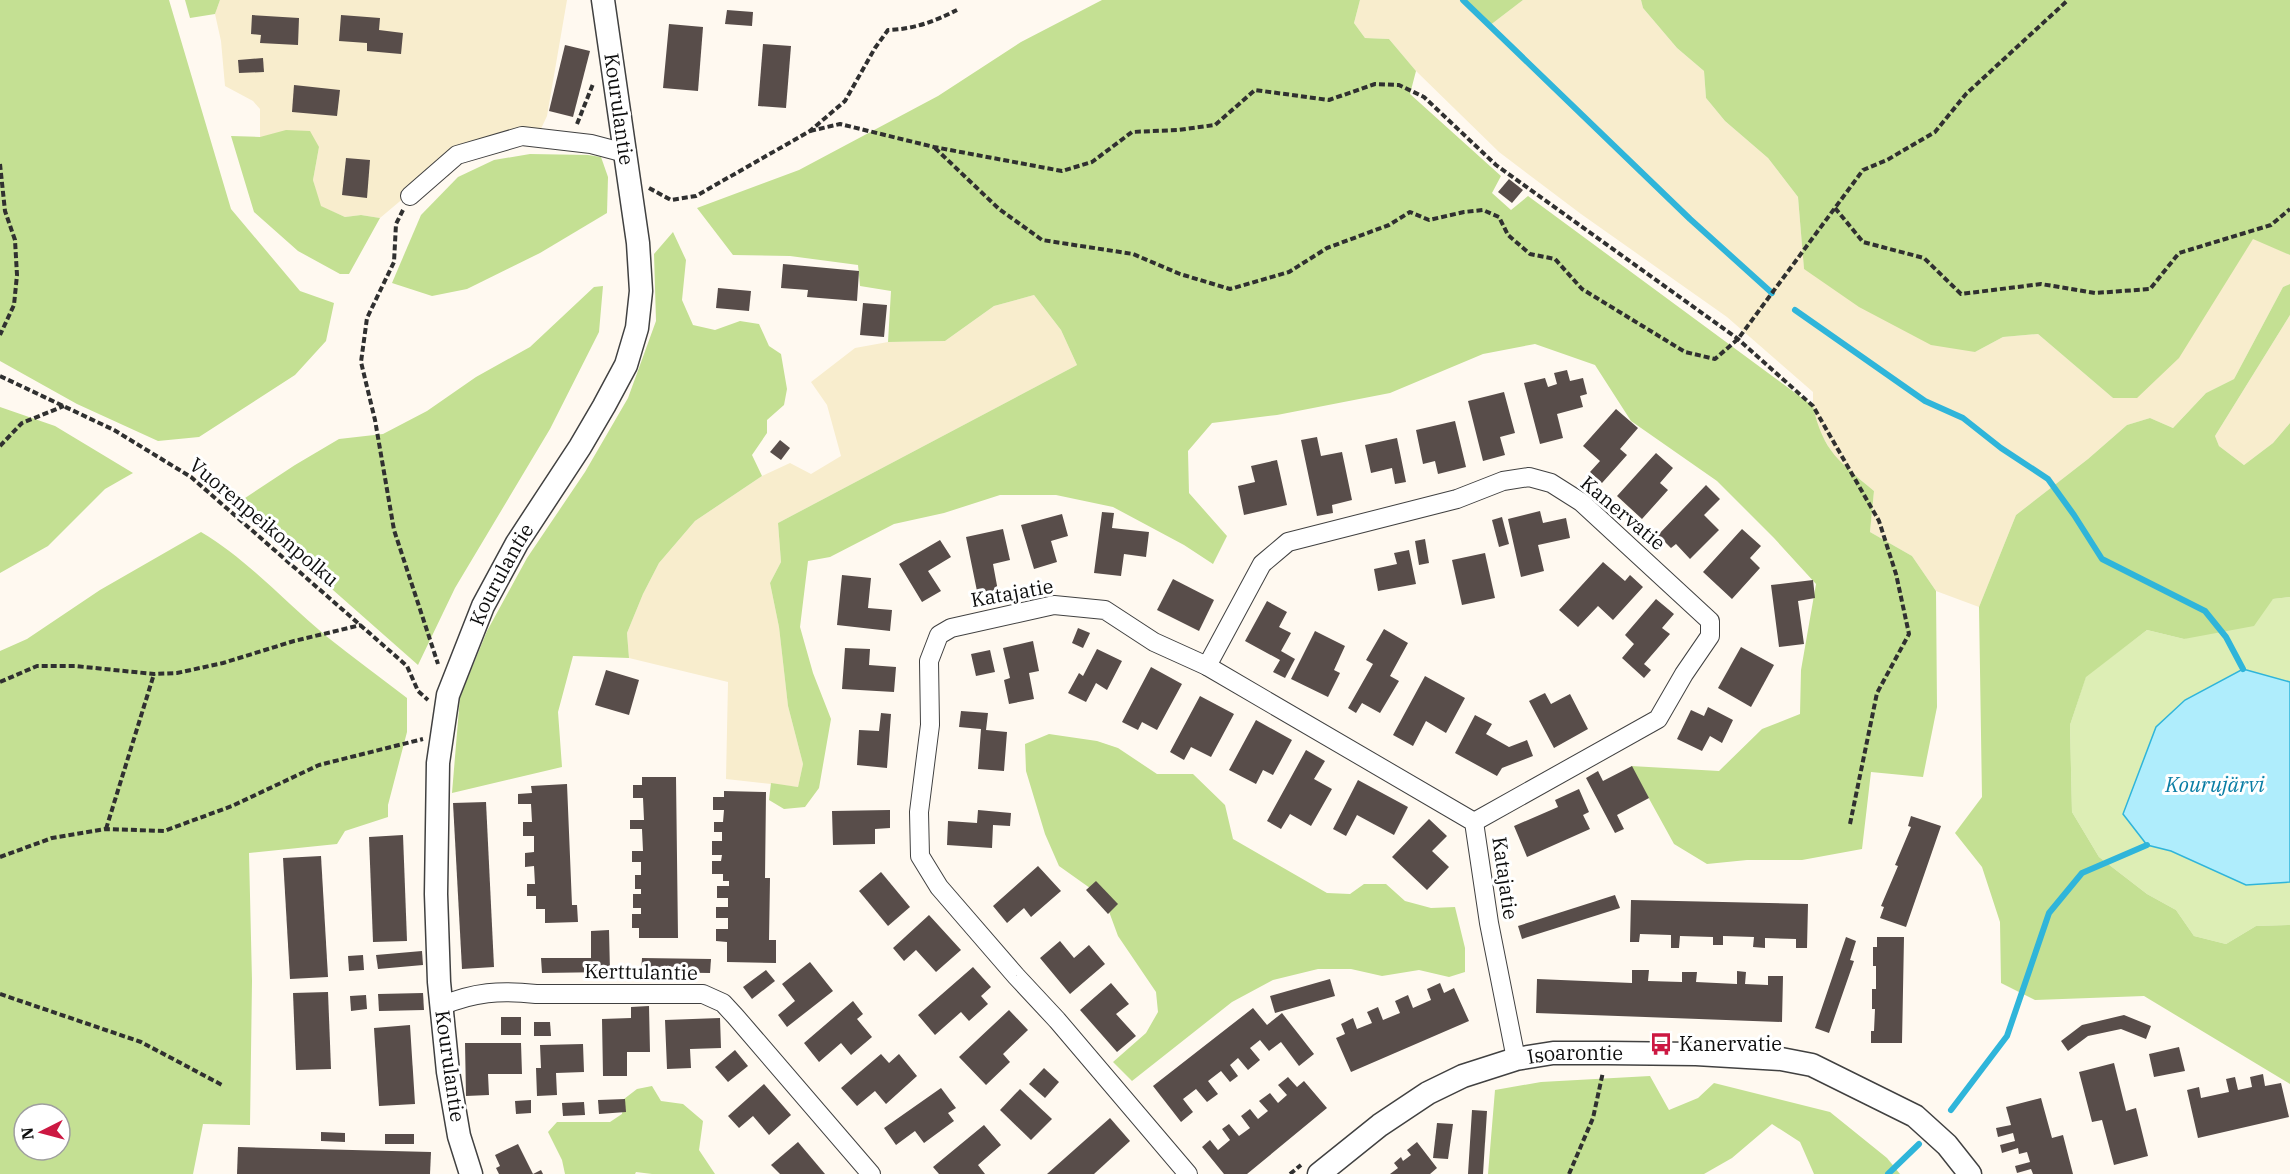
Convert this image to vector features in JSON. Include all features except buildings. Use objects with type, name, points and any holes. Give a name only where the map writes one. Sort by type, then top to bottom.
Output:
[{"type":"street","name":"Kourulantie","points":[[471,1174],[459,1136],[448,1072],[441,1006],[436,894],[438,763],[445,715],[483,606],[517,543],[580,447],[621,375],[638,328],[641,291],[638,243],[603,0]]},
{"type":"street","points":[[410,196],[458,155],[522,136],[591,144],[625,153]]},
{"type":"street","name":"Kanervatie","points":[[1208,666],[1262,564],[1288,542],[1457,499],[1503,482],[1529,477],[1551,483],[1581,502],[1710,621],[1710,636],[1684,674],[1658,719],[1474,822]]},
{"type":"street","name":"Katajatie","points":[[1188,1174],[1057,1020],[939,887],[920,856],[919,812],[930,725],[929,661],[939,635],[951,627],[1054,605],[1105,610],[1154,642],[1208,666],[1474,822],[1488,922],[1516,1059]]},
{"type":"street","name":"Kerttulantie","points":[[441,1006],[463,997],[511,992],[703,994],[723,1004],[735,1016],[871,1174]]},
{"type":"street","name":"Isoarontie","points":[[1313,1167],[1428,1093],[1463,1076],[1516,1059],[1553,1053],[1607,1053],[1696,1054],[1781,1059],[1812,1065],[1915,1116],[1947,1145],[1970,1174]]},
{"type":"path","points":[[934,147],[999,209],[1042,240],[1133,254],[1180,274],[1230,289],[1289,272],[1327,248],[1389,225],[1410,212],[1429,220],[1483,210],[1498,217],[1508,235],[1530,254],[1555,259],[1582,289],[1685,352],[1715,359],[1738,339],[1863,170],[1887,160],[1935,132],[1966,94],[2068,0]]},
{"type":"path","points":[[671,200],[696,196],[810,131],[845,101],[888,30],[907,29],[928,24],[957,10]]},
{"type":"path","points":[[547,139],[579,123],[594,82]]},
{"type":"path","points":[[810,131],[840,124],[934,147],[1062,171],[1092,162],[1132,132],[1178,130],[1215,125],[1255,90],[1329,100],[1375,84],[1399,85],[1424,97],[1496,165],[1738,339],[1814,406],[1879,521],[1896,574],[1909,634],[1877,693],[1850,824]]},
{"type":"path","points":[[0,164],[5,211],[15,240],[17,275],[14,305],[0,335]]},
{"type":"path","points":[[0,857],[52,838],[106,829],[164,831],[232,806],[319,765],[445,715],[394,530],[375,420],[361,362],[367,318],[394,262],[396,224],[410,196]]},
{"type":"path","points":[[1835,208],[1863,242],[1924,258],[1961,294],[2041,284],[2095,293],[2150,289],[2180,253],[2271,225],[2290,209]]},
{"type":"path","name":"Vuorenpeikonpolku","points":[[0,376],[114,430],[191,477],[407,666],[418,691],[445,715]]},
{"type":"path","points":[[0,446],[22,423],[64,406]]},
{"type":"path","points":[[0,682],[37,666],[75,666],[177,674],[223,663],[294,641],[362,625]]},
{"type":"path","points":[[106,829],[154,674]]},
{"type":"path","points":[[0,994],[141,1042],[224,1086]]},
{"type":"path","points":[[1569,1174],[1593,1118],[1607,1053]]},
{"type":"path","points":[[1290,1174],[1313,1167]]},
{"type":"shaded area","points":[[220,0],[567,0],[547,116],[539,133],[461,161],[449,176],[418,186],[380,218],[361,215],[345,217],[320,206],[313,180],[319,147],[260,137],[260,109],[253,101],[225,86],[221,41],[215,14]]},
{"type":"shaded area","points":[[1360,0],[1463,0],[1489,26],[1523,0],[1641,0],[1643,8],[1677,48],[1704,71],[1706,98],[1725,121],[1768,158],[1798,197],[1804,269],[1975,352],[2003,337],[2038,334],[2113,398],[2221,289],[2253,238],[2290,255],[2290,284],[2283,287],[2234,379],[2206,393],[2173,428],[2150,418],[2127,425],[2088,459],[2016,515],[1979,607],[1936,591],[1912,556],[1870,532],[1874,491],[1836,459],[1818,429],[1813,406],[1813,392],[1727,317],[1581,214],[1499,152],[1416,71],[1389,39],[1365,38],[1354,23]]},
{"type":"shaded area","points":[[1034,295],[1061,330],[1077,365],[778,523],[781,562],[770,583],[779,627],[788,706],[803,764],[798,787],[726,779],[728,682],[629,658],[627,633],[659,563],[695,521],[762,476],[790,463],[811,474],[841,456],[827,405],[811,382],[855,348],[888,342],[945,341],[994,306]]},
{"type":"shaded area","points":[[2290,315],[2290,423],[2273,443],[2244,465],[2219,446],[2215,436]]},
{"type":"green space","points":[[0,0],[169,0],[231,209],[300,291],[334,303],[326,341],[295,375],[199,437],[158,441],[77,404],[0,361]]},
{"type":"green space","points":[[185,0],[220,0],[215,14],[190,18]]},
{"type":"green space","points":[[1102,0],[1360,0],[1354,23],[1365,38],[1389,39],[1416,71],[1410,94],[1501,176],[1492,193],[1511,210],[1528,196],[1813,406],[1822,435],[1835,455],[1874,491],[1870,532],[1912,556],[1936,591],[1937,707],[1923,777],[1871,772],[1862,849],[1802,860],[1747,860],[1707,864],[1674,844],[1631,766],[1719,771],[1762,729],[1800,714],[1801,670],[1816,584],[1717,481],[1631,421],[1595,365],[1535,344],[1483,354],[1390,393],[1277,415],[1212,423],[1188,451],[1189,493],[1227,536],[1213,564],[1184,545],[1113,507],[1056,495],[1000,495],[944,513],[894,524],[830,557],[808,561],[800,627],[813,673],[831,719],[819,788],[805,807],[784,809],[769,800],[771,783],[798,787],[803,764],[788,706],[779,627],[770,583],[781,562],[778,523],[1077,365],[1061,330],[1034,295],[994,306],[945,341],[888,342],[891,291],[860,286],[858,265],[790,256],[733,255],[697,208],[799,170],[938,96],[1021,42]]},
{"type":"green space","points":[[1463,0],[1523,0],[1489,26]]},
{"type":"green space","points":[[1641,0],[2290,0],[2290,255],[2253,239],[2179,358],[2137,398],[2113,398],[2038,334],[2003,337],[1975,352],[1931,345],[1859,307],[1804,269],[1798,197],[1768,158],[1725,121],[1706,98],[1704,71],[1677,48],[1643,8]]},
{"type":"green space","points":[[286,130],[310,131],[319,147],[313,180],[321,206],[345,217],[361,215],[380,218],[349,274],[340,274],[298,251],[254,212],[231,136],[260,137]]},
{"type":"green space","points":[[530,154],[601,157],[608,177],[607,213],[540,253],[467,289],[432,296],[392,283],[421,215],[458,177],[494,160]]},
{"type":"green space","points":[[673,232],[686,260],[682,300],[693,325],[715,330],[740,321],[759,324],[769,346],[781,354],[787,389],[784,405],[767,420],[767,433],[752,455],[762,476],[695,521],[659,563],[627,633],[629,658],[573,656],[558,712],[562,767],[452,793],[460,697],[487,631],[527,558],[585,472],[628,398],[656,321],[654,254]]},
{"type":"green space","points":[[2290,284],[2290,315],[2215,436],[2219,446],[2244,465],[2273,443],[2290,423],[2290,597],[2273,599],[2254,626],[2184,639],[2147,630],[2086,677],[2070,725],[2072,812],[2099,857],[2147,894],[2176,910],[2194,936],[2226,944],[2256,926],[2290,925],[2290,1084],[2144,996],[2035,1000],[2001,983],[2000,922],[1982,867],[1955,833],[1982,797],[1979,607],[2016,515],[2088,459],[2127,425],[2150,418],[2173,428],[2206,393],[2234,379],[2283,287]]},
{"type":"green space","points":[[603,286],[599,332],[550,429],[455,588],[418,665],[284,550],[242,500],[339,439],[383,434],[427,411],[476,377],[530,347],[594,287]]},
{"type":"green space","points":[[0,407],[55,426],[133,473],[105,489],[48,546],[0,573]]},
{"type":"green space","points":[[201,532],[234,555],[326,636],[407,698],[407,732],[388,805],[388,817],[345,831],[337,844],[249,853],[252,981],[250,1125],[203,1124],[193,1174],[0,1174],[0,651],[27,639],[100,590]]},
{"type":"green space","points":[[2290,597],[2290,682],[2147,845],[2171,851],[2246,885],[2290,882],[2290,925],[2256,926],[2226,944],[2194,936],[2176,910],[2147,894],[2099,857],[2072,812],[2070,725],[2086,676],[2147,630],[2184,639],[2273,599]]},
{"type":"green space","points":[[1049,734],[1097,741],[1118,748],[1157,774],[1193,774],[1225,805],[1233,839],[1327,893],[1350,894],[1364,884],[1386,884],[1405,901],[1431,908],[1455,907],[1465,948],[1465,972],[1449,977],[1419,970],[1382,976],[1351,969],[1318,969],[1273,980],[1232,1002],[1132,1081],[1113,1062],[1146,1033],[1158,1012],[1156,992],[1118,936],[1104,898],[1059,866],[1045,834],[1026,771],[1025,744]]},
{"type":"green space","points":[[1650,1076],[1669,1110],[1698,1098],[1714,1083],[1830,1112],[1887,1158],[1900,1174],[1814,1174],[1800,1142],[1772,1124],[1732,1158],[1704,1174],[1488,1174],[1495,1090],[1541,1082]]},
{"type":"green space","points":[[652,1086],[661,1101],[683,1104],[703,1121],[699,1150],[715,1174],[636,1172],[635,1174],[565,1174],[562,1160],[548,1132],[557,1122],[610,1122],[622,1114],[624,1099],[637,1089]]},
{"type":"water","name":"Kourujärvi","points":[[2243,669],[2290,682],[2290,882],[2246,885],[2171,851],[2147,845],[2123,814],[2156,727],[2185,700]]},
{"type":"waterway","points":[[1463,0],[1690,219],[1772,293]]},
{"type":"waterway","points":[[1795,310],[1925,401],[1963,418],[2001,448],[2048,479],[2102,559],[2205,611],[2226,637],[2243,669]]},
{"type":"waterway","points":[[1951,1110],[2007,1036],[2049,913],[2082,873],[2147,845]]},
{"type":"waterway","points":[[1888,1174],[1919,1144]]},
{"type":"place","name":"Kanervatie","points":[[1661,1044]]}]
